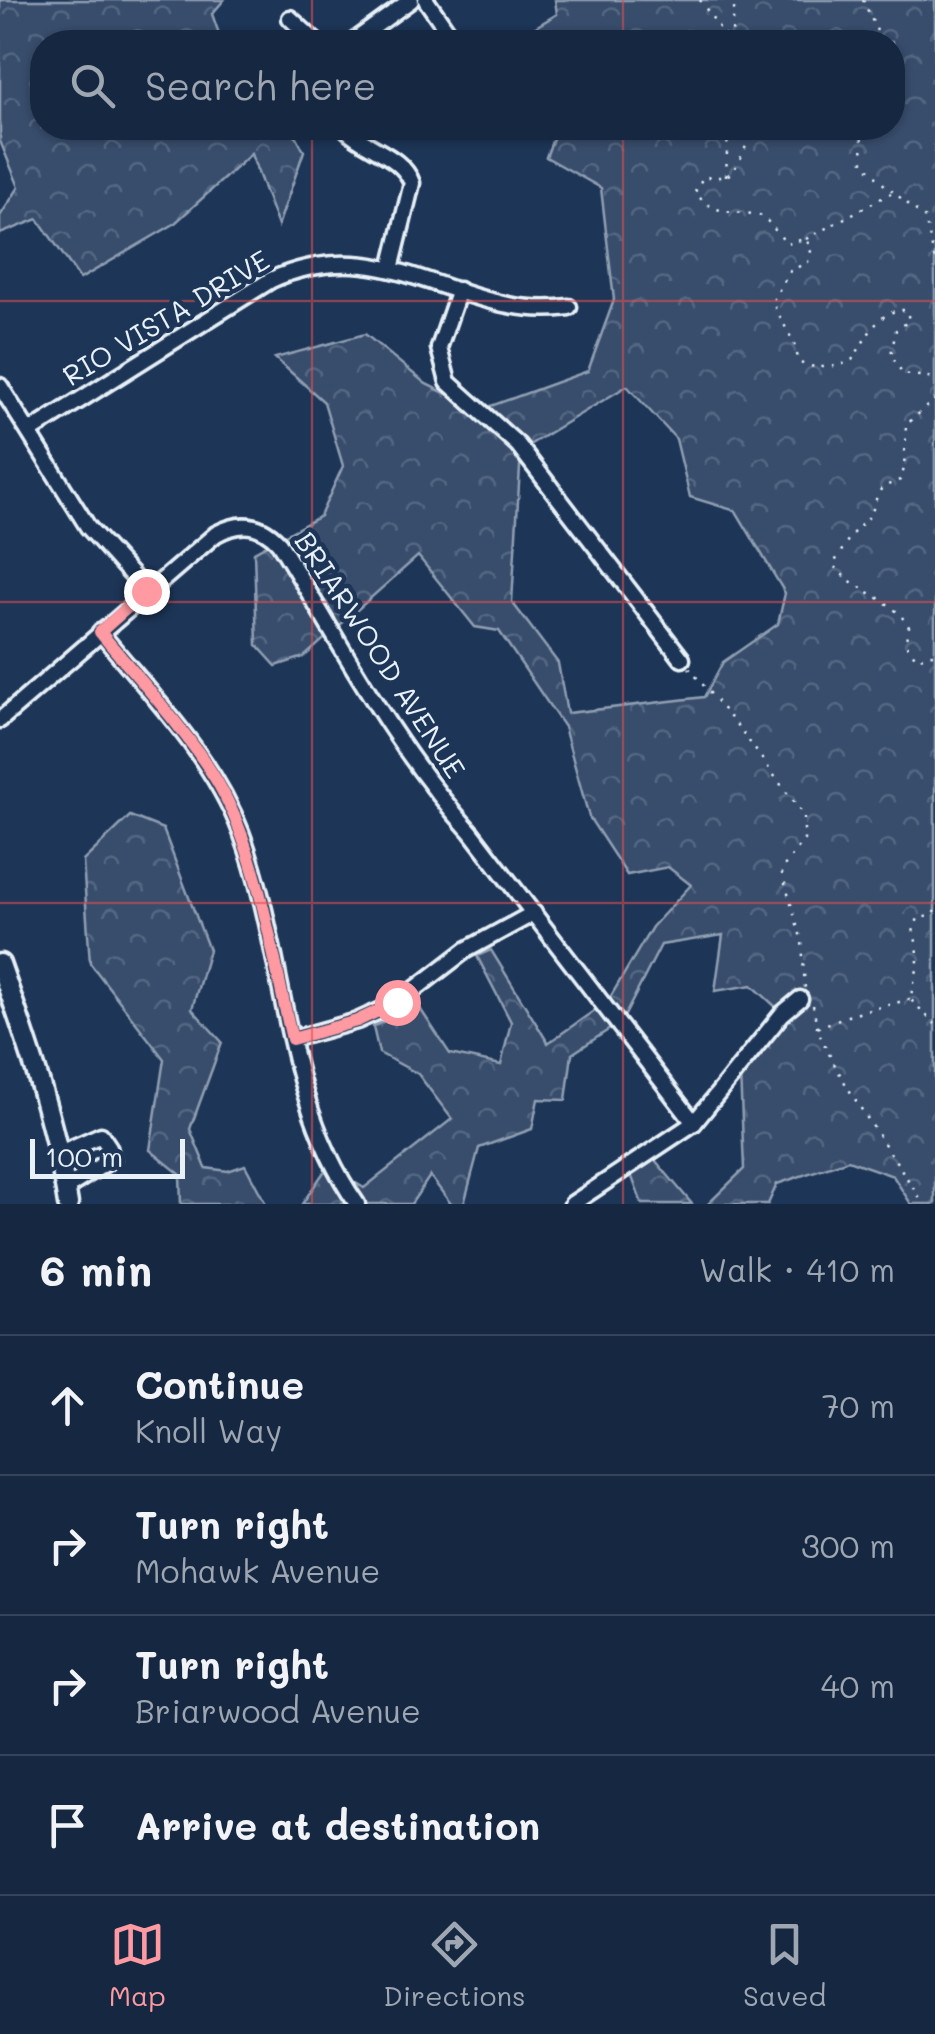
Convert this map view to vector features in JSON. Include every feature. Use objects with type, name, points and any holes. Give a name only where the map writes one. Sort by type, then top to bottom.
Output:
[{"type":"main road","points":[[0,964],[48,1102],[67,1196]]},
{"type":"street","points":[[370,30],[412,0]]},
{"type":"street","points":[[426,0],[447,30]]},
{"type":"street","points":[[290,18],[303,30]]},
{"type":"street","points":[[358,140],[405,168],[412,183],[391,269]]},
{"type":"street","name":"RIO VISTA DRIVE","points":[[29,432],[291,271],[333,262],[370,264],[520,306],[547,310],[568,307]]},
{"type":"street","points":[[459,290],[440,348],[448,382],[518,445],[682,659]]},
{"type":"street","points":[[0,386],[88,528],[146,591]]},
{"type":"street","name":"BRIARWOOD AVENUE","points":[[0,720],[216,534],[228,527],[249,524],[268,532],[279,543],[408,753],[694,1123]]},
{"type":"street","points":[[100,632],[202,759],[231,808],[250,862],[303,1089],[319,1137],[356,1204]]},
{"type":"street","points":[[292,1039],[375,1014],[413,992],[466,950],[534,913]]},
{"type":"street","points":[[572,1204],[694,1123],[782,1014],[800,999]]},
{"type":"street","points":[[60,1154],[101,1135],[112,1159],[67,1196]]},
{"type":"path","points":[[700,0],[721,30]]},
{"type":"path","points":[[731,30],[735,0]]},
{"type":"path","points":[[863,0],[877,30]]},
{"type":"path","points":[[726,178],[728,140]]},
{"type":"path","points":[[726,178],[744,157],[746,140]]},
{"type":"path","points":[[862,140],[863,162],[925,218],[935,260]]},
{"type":"path","points":[[726,178],[703,177],[695,192],[706,206],[763,216],[787,244],[894,192]]},
{"type":"path","points":[[804,239],[812,246],[808,262],[790,271],[772,302],[800,362],[808,368],[845,364],[881,316],[890,310],[908,310],[910,321],[896,330],[891,355],[903,374],[935,378]]},
{"type":"path","points":[[935,399],[906,424],[900,480],[883,486],[871,515],[851,535],[833,566],[899,611],[909,627],[905,643],[918,659],[935,653]]},
{"type":"path","points":[[682,659],[804,816],[804,840],[781,870],[802,941],[804,985],[814,1008],[816,1028],[860,1110],[923,1204]]},
{"type":"path","points":[[910,999],[920,963],[912,932],[918,918],[931,916],[935,911]]},
{"type":"path","points":[[816,1028],[844,1016],[910,999]]},
{"type":"path","points":[[910,999],[935,1024]]},
{"type":"green space","points":[[0,0],[224,0],[212,14],[218,30],[30,30],[30,140],[298,140],[304,151],[278,226],[251,154],[174,224],[80,279],[38,219],[0,234],[0,216],[19,187],[0,141]]},
{"type":"green space","points":[[555,0],[935,0],[935,1204],[911,1204],[893,1176],[848,1160],[777,1184],[768,1204],[708,1204],[744,1169],[740,1072],[777,1008],[752,985],[715,991],[723,935],[661,945],[622,1021],[572,1054],[566,1100],[538,1099],[532,1129],[479,1148],[464,1204],[451,1204],[430,1176],[411,1204],[302,1204],[328,1166],[364,1188],[452,1119],[418,1074],[379,1053],[373,1027],[417,1004],[450,1054],[501,1065],[511,1022],[477,956],[491,950],[548,1043],[608,1001],[652,927],[691,885],[668,867],[627,875],[589,817],[564,727],[499,631],[475,627],[418,556],[304,657],[276,666],[257,645],[254,552],[320,516],[343,466],[324,402],[275,358],[365,334],[426,384],[480,410],[588,371],[614,300],[601,188],[546,157],[552,140],[905,140],[905,30],[531,30],[557,14]],"holes":[[[627,386],[676,439],[690,497],[736,511],[785,593],[778,624],[723,662],[704,697],[567,713],[558,663],[512,602],[521,450]]]},
{"type":"green space","points":[[130,816],[163,829],[209,950],[192,1009],[222,1042],[190,1129],[206,1168],[228,1171],[245,1165],[266,1204],[181,1204],[180,1174],[150,1150],[164,1059],[90,963],[83,861]]},
{"type":"green space","points":[[650,1154],[692,1204],[642,1204],[629,1169]]},
{"type":"route","points":[[146,591],[100,632],[202,759],[231,808],[250,862],[292,1039],[357,1021],[397,1002]]}]
